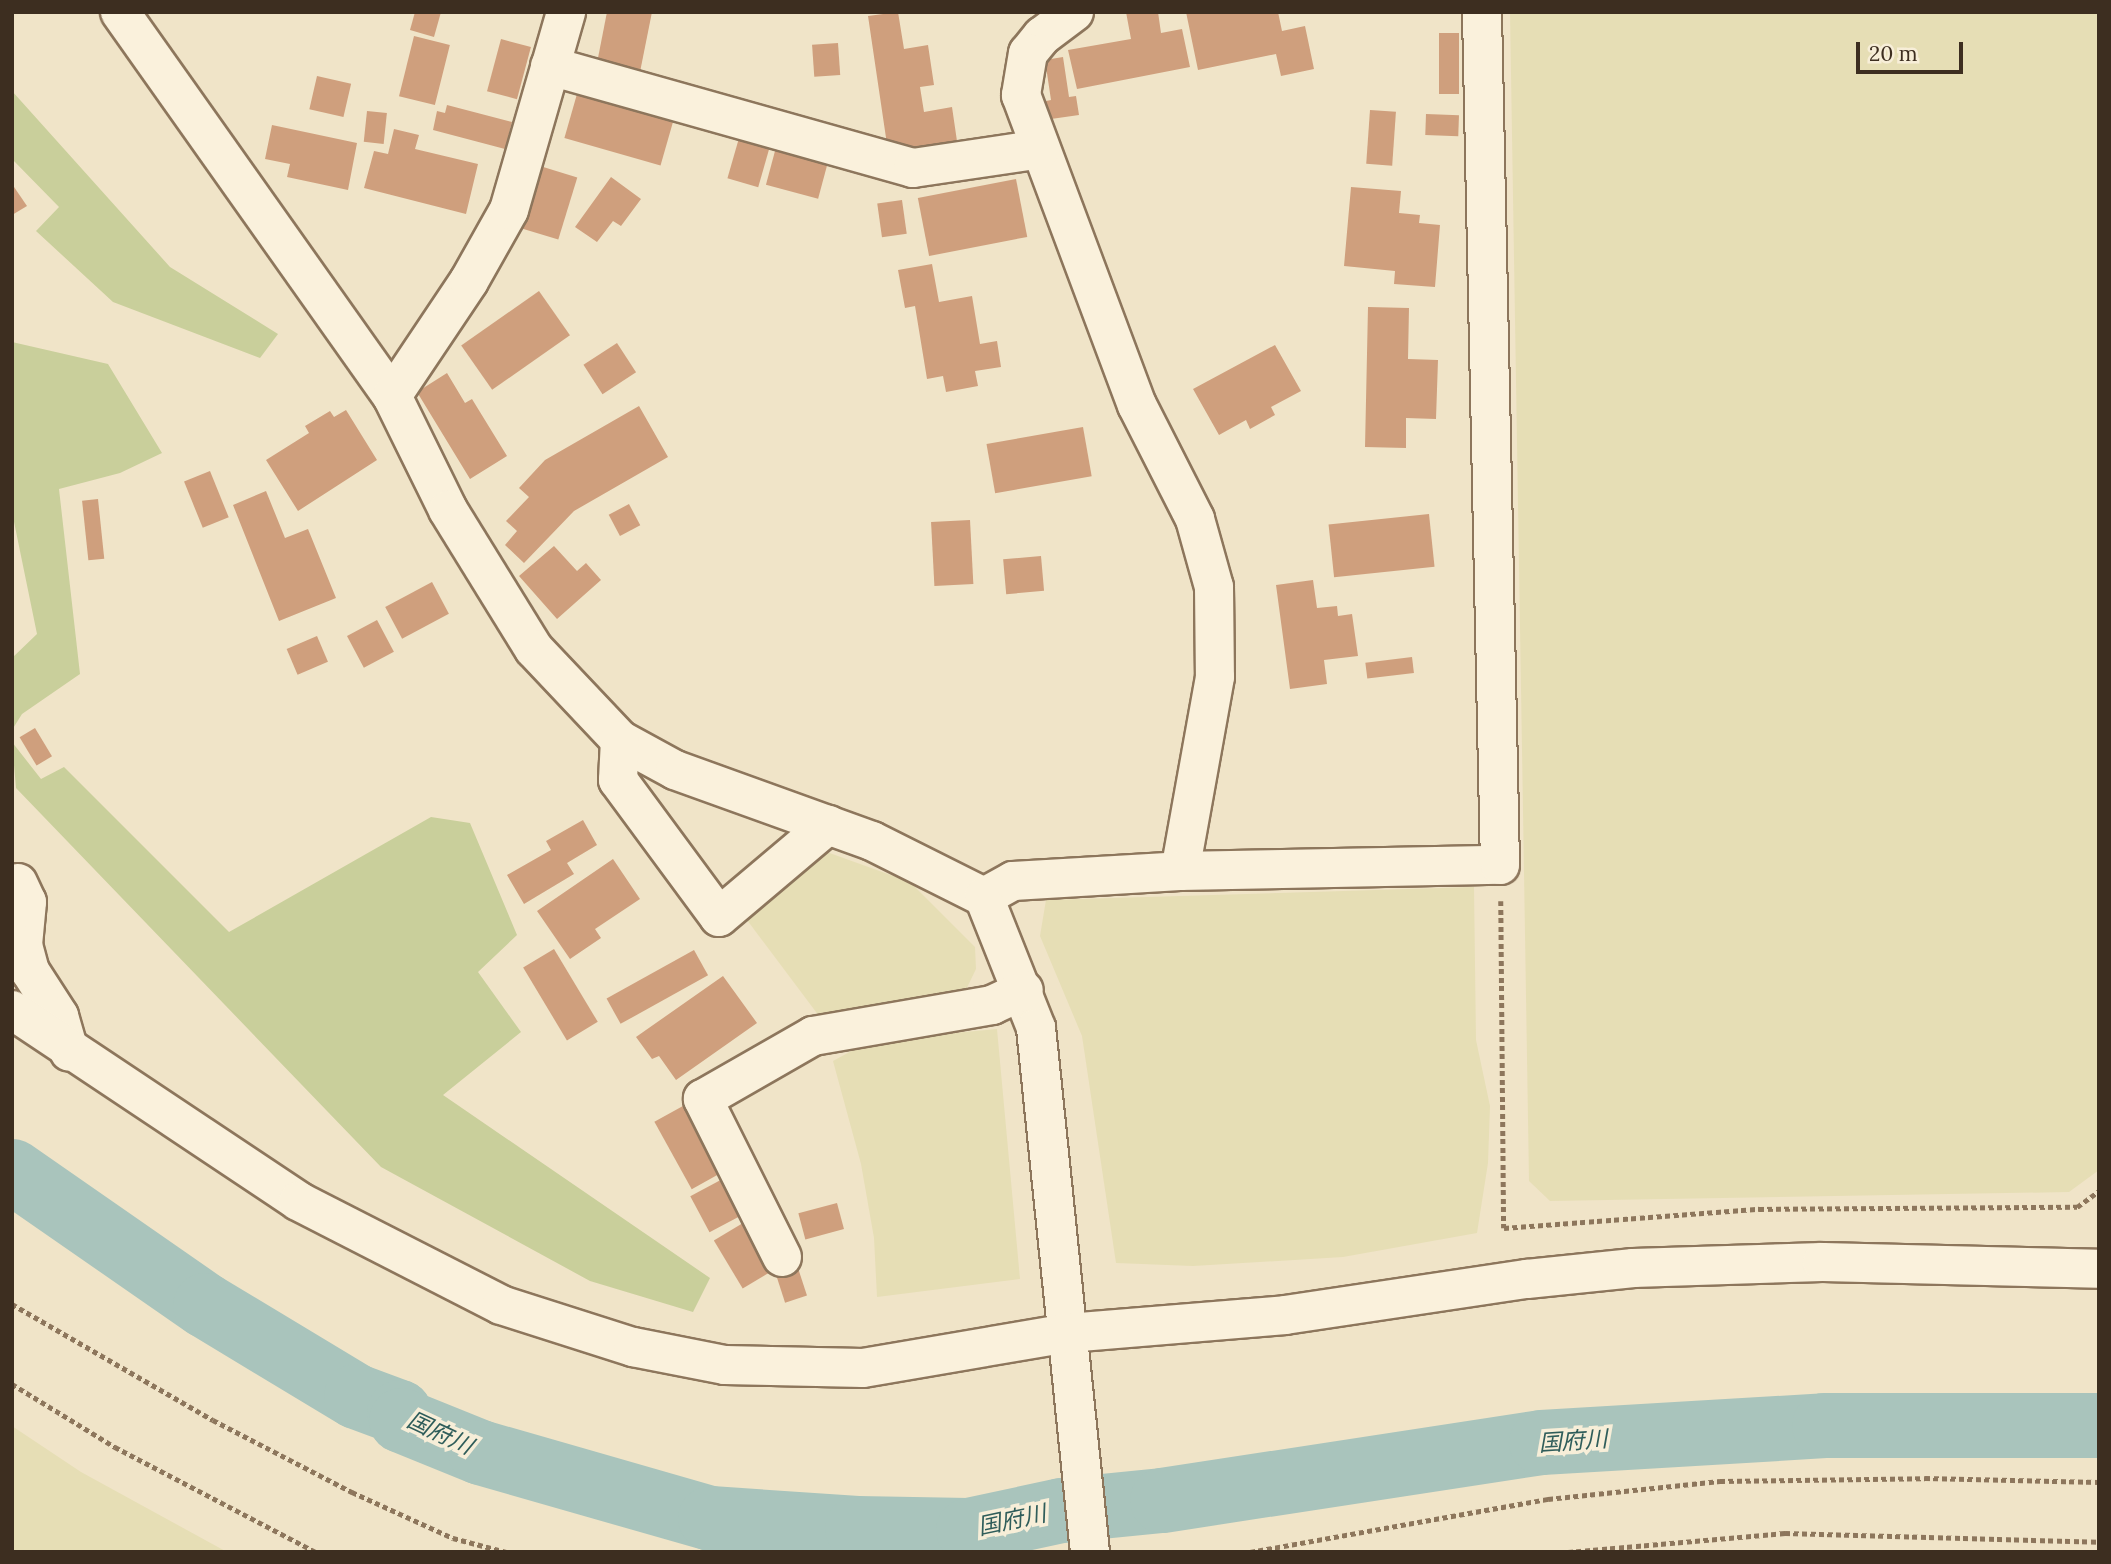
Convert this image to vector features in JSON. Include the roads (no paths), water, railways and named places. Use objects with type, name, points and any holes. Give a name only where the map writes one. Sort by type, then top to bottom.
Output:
[{"type":"street","points":[[120,12],[392,396],[449,510],[534,649],[620,740],[675,770],[872,841],[984,897],[1024,990],[1036,1028],[1090,1552]]},
{"type":"street","points":[[392,396],[469,281],[509,210],[566,12]]},
{"type":"street","points":[[1074,12],[1042,36],[1028,53],[1021,95],[1137,405],[1195,519],[1214,587],[1215,677],[1180,872]]},
{"type":"street","points":[[984,897],[1013,881],[1180,872],[1500,865],[1482,12]]},
{"type":"street","points":[[550,66],[913,168],[1041,149]]},
{"type":"street","points":[[620,740],[618,780],[719,917],[828,825]]},
{"type":"street","points":[[18,883],[27,902],[23,945],[30,971],[59,1016],[69,1052]]},
{"type":"street","points":[[782,1257],[703,1099],[813,1035],[992,1005],[1024,990]]},
{"type":"street","points":[[12,1010],[69,1052],[310,1207],[501,1306],[633,1347],[725,1365],[863,1368],[1068,1333],[1285,1315],[1527,1279],[1633,1268],[1835,1262],[2099,1269]]},
{"type":"waterway","name":"国府川","points":[[12,1171],[205,1305],[356,1396],[399,1412],[401,1420],[480,1452],[710,1518],[857,1528],[968,1530],[1061,1510],[1162,1500],[1541,1442],[1824,1425],[2099,1425]]}]
